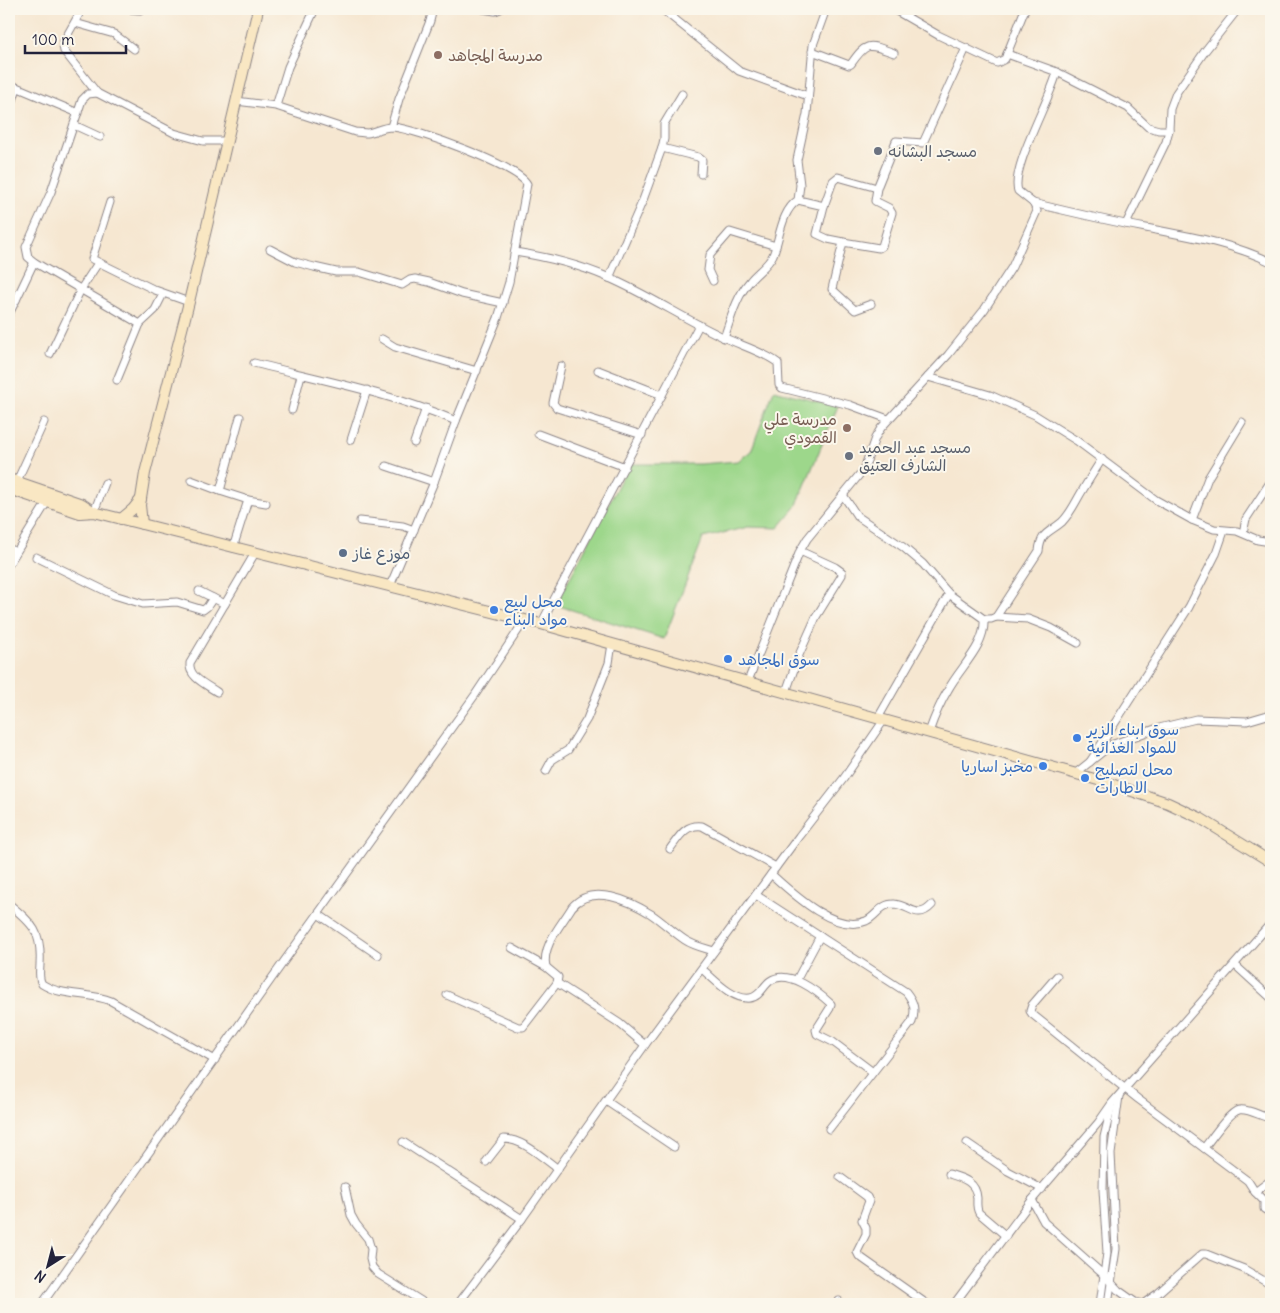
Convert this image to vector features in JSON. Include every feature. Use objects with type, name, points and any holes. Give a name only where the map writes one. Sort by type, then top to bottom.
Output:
[{"type":"main road","points":[[142,524],[140,499],[145,474],[189,302],[258,9]]},
{"type":"main road","points":[[11,483],[47,502],[80,513],[94,512],[255,554],[541,624],[1130,789],[1182,809],[1209,823],[1271,862]]},
{"type":"main road","points":[[11,483],[82,504],[94,512]]},
{"type":"main road","points":[[121,519],[133,509],[140,499]]},
{"type":"street","points":[[82,9],[64,41],[63,49],[96,93],[174,133],[203,141],[226,141]]},
{"type":"street","points":[[126,9],[140,10]]},
{"type":"street","points":[[276,106],[288,66],[315,9]]},
{"type":"street","points":[[391,127],[433,9]]},
{"type":"street","points":[[483,9],[495,11],[500,9]]},
{"type":"street","points":[[662,9],[739,71],[808,96]]},
{"type":"street","points":[[724,338],[740,295],[750,281],[769,262],[787,213],[798,200],[800,185],[797,157],[804,132],[812,51],[826,9]]},
{"type":"street","points":[[893,9],[938,35],[997,63],[1003,61],[1007,54],[1025,9]]},
{"type":"street","points":[[1126,224],[1166,142],[1169,130],[1170,109],[1176,94],[1205,51],[1238,9]]},
{"type":"street","points":[[75,23],[114,34],[134,49]]},
{"type":"street","points":[[812,51],[848,65],[851,64],[862,49],[867,47],[875,47],[894,53]]},
{"type":"street","points":[[877,188],[836,177],[824,206],[817,234],[828,239],[843,242],[879,248],[882,246],[892,212],[889,208],[875,201],[877,188],[896,141],[922,143],[966,48]]},
{"type":"street","points":[[1007,54],[1057,72],[1128,108],[1148,127],[1158,130],[1169,130]]},
{"type":"street","points":[[1057,72],[1029,143],[1016,183],[1020,194],[1033,203],[1224,243],[1271,262]]},
{"type":"street","points":[[9,84],[78,113]]},
{"type":"street","points":[[9,112],[17,88]]},
{"type":"street","points":[[96,93],[91,93],[84,98],[51,192],[26,247],[27,254],[34,262],[140,324]]},
{"type":"street","points":[[609,278],[643,200],[662,148],[664,124],[682,94]]},
{"type":"street","points":[[236,101],[276,106],[355,132],[366,132],[391,127],[414,130],[440,138],[511,171],[524,179],[527,186],[509,282],[503,303],[434,482],[390,586]]},
{"type":"street","points":[[74,125],[100,137]]},
{"type":"street","points":[[662,148],[698,157],[702,160],[701,174]]},
{"type":"street","points":[[798,200],[824,206]]},
{"type":"street","points":[[110,202],[93,250],[92,259],[163,294],[189,302]]},
{"type":"street","points":[[748,681],[800,551],[864,469],[875,438],[888,419],[967,333],[1000,286],[1017,257],[1036,214],[1036,208],[1033,203]]},
{"type":"street","points":[[713,282],[708,270],[710,255],[730,232],[776,246]]},
{"type":"street","points":[[843,242],[832,289],[855,310],[871,304]]},
{"type":"street","points":[[270,249],[295,262],[326,270],[359,272],[402,285],[416,279],[462,294],[503,303]]},
{"type":"street","points":[[515,252],[548,257],[609,278],[724,338],[756,350],[777,362],[780,374],[779,385],[782,388],[850,405],[888,419]]},
{"type":"street","points":[[9,314],[34,262]]},
{"type":"street","points":[[50,354],[81,289],[98,263]]},
{"type":"street","points":[[117,380],[140,324],[155,310],[163,294]]},
{"type":"street","points":[[9,295],[16,300]]},
{"type":"street","points":[[541,624],[699,325]]},
{"type":"street","points":[[382,340],[395,346],[477,371]]},
{"type":"street","points":[[254,363],[367,390],[426,408],[456,421]]},
{"type":"street","points":[[561,366],[553,404],[557,408],[642,434]]},
{"type":"street","points":[[598,370],[662,395]]},
{"type":"street","points":[[292,410],[301,375]]},
{"type":"street","points":[[928,377],[990,395],[1021,408],[1063,432],[1156,500],[1192,520],[1214,529],[1243,532],[1258,540],[1271,542]]},
{"type":"street","points":[[351,440],[367,390]]},
{"type":"street","points":[[414,443],[426,408]]},
{"type":"street","points":[[220,491],[240,417]]},
{"type":"street","points":[[11,483],[44,422]]},
{"type":"street","points":[[1192,520],[1208,478],[1242,422]]},
{"type":"street","points":[[538,434],[625,467]]},
{"type":"street","points":[[996,617],[1039,551],[1040,541],[1043,536],[1062,522],[1074,507],[1102,459]]},
{"type":"street","points":[[386,466],[434,482]]},
{"type":"street","points":[[191,480],[248,500],[266,503]]},
{"type":"street","points":[[1243,532],[1246,519],[1271,481]]},
{"type":"street","points":[[94,512],[105,483]]},
{"type":"street","points":[[843,495],[856,516],[903,547],[923,564],[949,594],[984,619],[996,617],[1028,619],[1051,628],[1078,643]]},
{"type":"street","points":[[233,548],[248,500]]},
{"type":"street","points":[[9,564],[12,550],[47,502]]},
{"type":"street","points":[[360,521],[403,526],[414,530]]},
{"type":"street","points":[[1090,762],[1189,607],[1216,554],[1224,531]]},
{"type":"street","points":[[786,692],[798,655],[816,617],[842,575],[842,572],[834,567],[800,551]]},
{"type":"street","points":[[217,692],[193,674],[190,666],[255,554]]},
{"type":"street","points":[[36,557],[114,595],[143,604],[177,602],[203,610],[213,598]]},
{"type":"street","points":[[199,591],[225,604]]},
{"type":"street","points":[[458,1304],[522,1219],[645,1045],[844,778],[881,719],[949,594]]},
{"type":"street","points":[[928,732],[948,688],[980,640],[985,626],[984,619]]},
{"type":"street","points":[[42,1304],[318,914],[476,695],[525,620]]},
{"type":"street","points":[[546,771],[552,760],[568,750],[586,718],[609,663],[612,644]]},
{"type":"street","points":[[1076,774],[1111,745],[1155,729],[1196,719],[1248,721],[1271,714]]},
{"type":"street","points":[[670,849],[685,830],[691,826],[702,826],[776,867]]},
{"type":"street","points":[[771,874],[788,890],[825,916],[844,923],[866,921],[881,908],[892,904],[922,913],[932,905]]},
{"type":"street","points":[[756,895],[906,992],[912,999],[915,1012],[912,1022],[829,1129]]},
{"type":"street","points":[[546,967],[544,958],[548,946],[572,907],[584,897],[594,896],[616,898],[639,908],[652,914],[692,944],[714,951]]},
{"type":"street","points":[[9,904],[26,918],[37,934],[40,944],[39,978],[42,984],[58,991],[94,996],[111,1001],[215,1060]]},
{"type":"street","points":[[318,914],[378,955]]},
{"type":"street","points":[[954,1304],[1032,1200],[1098,1123],[1112,1103],[1271,923]]},
{"type":"street","points":[[797,979],[820,936]]},
{"type":"street","points":[[447,994],[518,1027],[522,1027],[558,983],[557,976],[546,967],[512,948]]},
{"type":"street","points":[[1235,965],[1271,998]]},
{"type":"street","points":[[702,969],[726,988],[745,998],[752,998],[757,995],[772,980],[781,978],[797,979],[831,1004],[816,1030],[817,1034],[833,1042],[873,1072]]},
{"type":"street","points":[[1057,976],[1032,1005],[1030,1011],[1032,1014],[1138,1099],[1248,1182],[1264,1201],[1264,1209],[1271,1213]]},
{"type":"street","points":[[558,983],[601,1010],[645,1045]]},
{"type":"street","points":[[1108,1304],[1116,1249],[1111,1154],[1119,1095]]},
{"type":"street","points":[[606,1100],[674,1147]]},
{"type":"street","points":[[1100,1304],[1107,1253],[1104,1137],[1112,1103]]},
{"type":"street","points":[[1204,1148],[1232,1114],[1239,1110],[1245,1110],[1266,1117],[1271,1115]]},
{"type":"street","points":[[486,1162],[504,1139],[509,1139],[517,1141],[558,1169]]},
{"type":"street","points":[[403,1142],[522,1219]]},
{"type":"street","points":[[967,1143],[1008,1171],[1042,1189]]},
{"type":"street","points":[[949,1174],[969,1181],[975,1188],[979,1213],[1006,1236]]},
{"type":"street","points":[[840,1177],[867,1197],[869,1201],[862,1220],[866,1234],[857,1252],[859,1256],[927,1304]]},
{"type":"street","points":[[1255,1192],[1271,1180]]},
{"type":"street","points":[[345,1187],[351,1215],[368,1239],[372,1266],[378,1274],[426,1304]]},
{"type":"street","points":[[1032,1200],[1044,1222],[1131,1300],[1143,1304],[1157,1294],[1199,1256],[1206,1254],[1244,1269],[1271,1285]]},
{"type":"green space","points":[[774,390],[838,406],[796,507],[778,528],[748,527],[703,538],[664,639],[556,605],[629,464],[700,464],[738,461],[751,451]]},
{"type":"place","name":"مدرسة المجاهد","points":[[438,55]]},
{"type":"place","name":"مسجد البشانه","points":[[878,151]]},
{"type":"place","name":"مدرسة علي القمودي","points":[[847,428]]},
{"type":"place","name":"مسجد عبد الحميد الشارف العتيق","points":[[849,456]]},
{"type":"place","name":"موزع غاز","points":[[343,553]]},
{"type":"place","name":"محل لبيع مواد البناء","points":[[494,610]]},
{"type":"place","name":"سوق المجاهد","points":[[728,659]]},
{"type":"place","name":"سوق ابناء الزير للمواد الغذائية","points":[[1077,738]]},
{"type":"place","name":"مخبز اساريا","points":[[1043,766]]},
{"type":"place","name":"محل لتصليح الاطارات","points":[[1085,778]]}]
